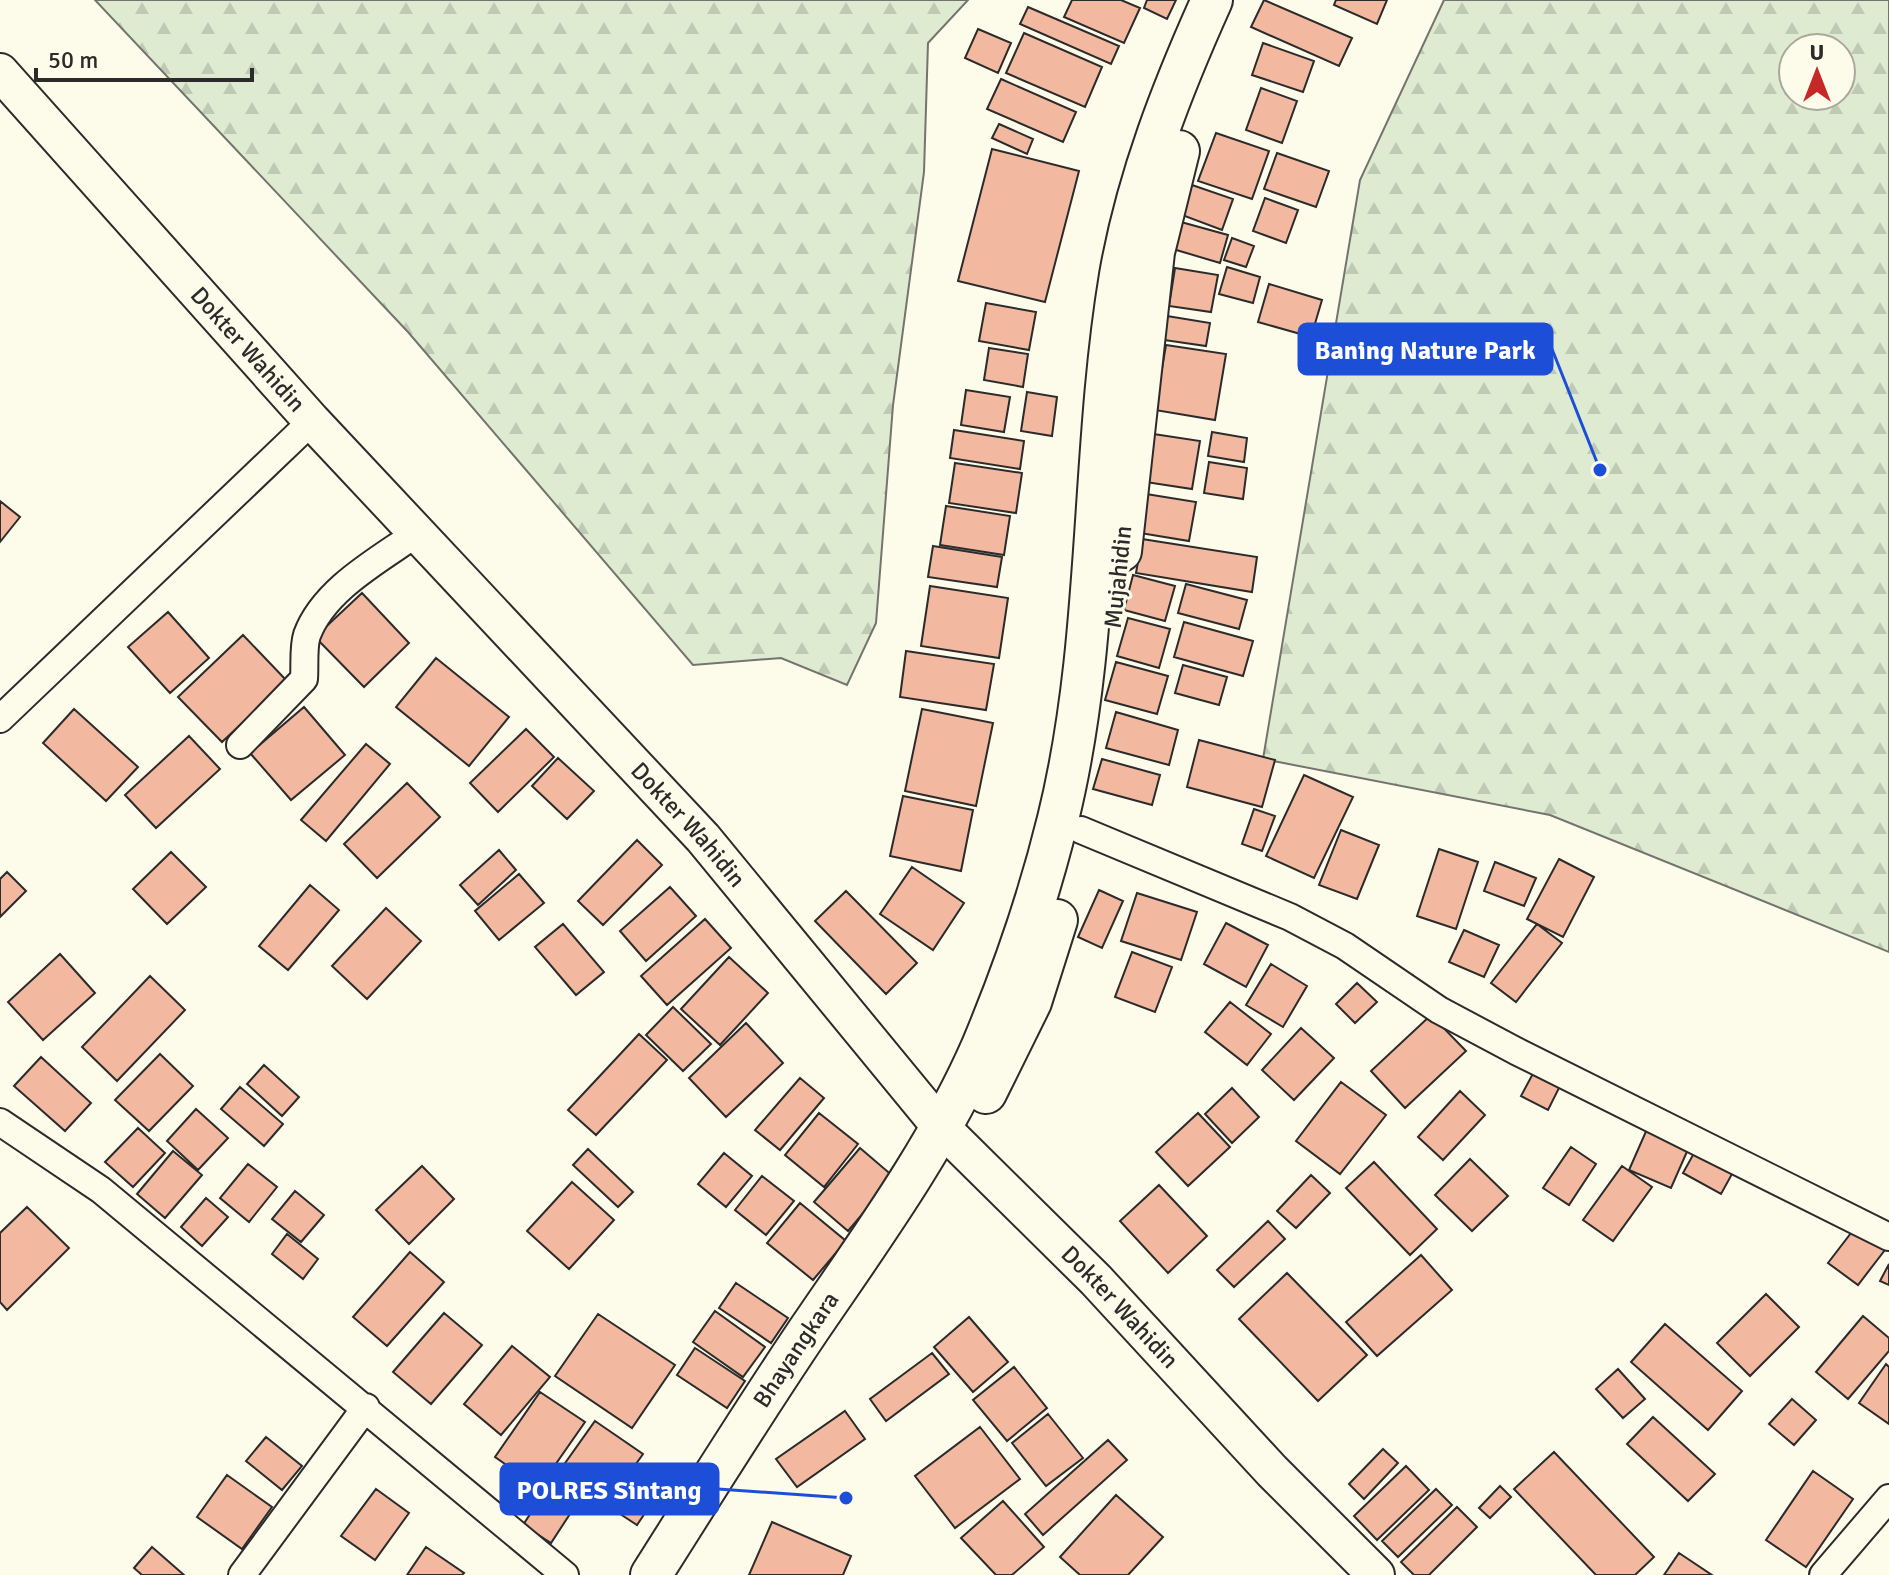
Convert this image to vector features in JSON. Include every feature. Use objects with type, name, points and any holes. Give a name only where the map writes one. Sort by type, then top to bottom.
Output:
[{"type":"main road","name":"Mujahidin","points":[[949,1134],[1025,938],[1059,817],[1075,729],[1092,593],[1105,413],[1123,262],[1153,145],[1174,84],[1212,0]]},
{"type":"main road","name":"Mujahidin","points":[[949,1134],[1009,1051],[1031,1002],[1072,872],[1095,765],[1119,580],[1154,252],[1183,138],[1238,0]]},
{"type":"main road","name":"Bhayangkara","points":[[651,1575],[879,1226],[949,1134]]},
{"type":"main road","name":"Bhayangkara","points":[[677,1575],[949,1134]]},
{"type":"street","name":"Dokter Wahidin","points":[[0,72],[312,421],[703,838],[949,1134],[1096,1280],[1272,1471],[1376,1575]]},
{"type":"street","points":[[0,719],[312,421]]},
{"type":"street","points":[[240,745],[304,679],[306,637],[334,596],[417,533]]},
{"type":"street","points":[[1081,830],[1290,917],[1345,946],[1439,1010],[1889,1237]]},
{"type":"street","points":[[0,1122],[101,1190],[565,1575]]},
{"type":"street","points":[[242,1575],[366,1407]]},
{"type":"street","points":[[1823,1575],[1889,1498]]},
{"type":"green space","points":[[95,0],[968,0],[928,43],[924,172],[893,405],[876,623],[847,685],[781,658],[693,665],[408,332]]},
{"type":"green space","points":[[1444,0],[1889,0],[1889,952],[1550,815],[1263,759],[1360,180]]},
{"type":"building","points":[[1072,0],[1121,0],[1140,8],[1124,43],[1064,17]]},
{"type":"building","points":[[1147,0],[1176,0],[1167,19],[1144,8]]},
{"type":"building","points":[[1264,0],[1352,38],[1339,66],[1251,27]]},
{"type":"building","points":[[1336,0],[1387,0],[1377,24],[1334,5]]},
{"type":"building","points":[[1028,7],[1119,46],[1111,64],[1020,24]]},
{"type":"building","points":[[978,29],[1011,43],[998,73],[965,58]]},
{"type":"building","points":[[1024,33],[1102,67],[1085,107],[1006,73]]},
{"type":"building","points":[[1263,43],[1314,61],[1303,92],[1252,75]]},
{"type":"building","points":[[1001,79],[1076,112],[1063,142],[987,109]]},
{"type":"building","points":[[1261,88],[1297,101],[1282,143],[1246,130]]},
{"type":"building","points":[[999,124],[1033,139],[1027,154],[992,138]]},
{"type":"building","points":[[1216,133],[1269,151],[1252,199],[1198,181]]},
{"type":"building","points":[[992,149],[1079,171],[1045,302],[958,281]]},
{"type":"building","points":[[1277,153],[1329,171],[1316,207],[1264,189]]},
{"type":"building","points":[[1192,185],[1233,199],[1222,230],[1182,215]]},
{"type":"building","points":[[1265,198],[1298,210],[1286,243],[1253,231]]},
{"type":"building","points":[[1181,222],[1228,235],[1220,263],[1173,249]]},
{"type":"building","points":[[1232,238],[1254,246],[1246,267],[1224,260]]},
{"type":"building","points":[[1227,267],[1260,277],[1253,303],[1219,294]]},
{"type":"building","points":[[1175,268],[1218,275],[1211,312],[1169,306]]},
{"type":"building","points":[[1269,284],[1322,300],[1311,337],[1258,322]]},
{"type":"building","points":[[986,303],[1036,312],[1029,350],[979,341]]},
{"type":"building","points":[[1167,316],[1210,323],[1206,346],[1164,340]]},
{"type":"building","points":[[1166,345],[1226,354],[1215,420],[1155,410]]},
{"type":"building","points":[[989,348],[1028,354],[1023,387],[984,380]]},
{"type":"building","points":[[966,390],[1010,397],[1004,432],[961,425]]},
{"type":"building","points":[[1027,392],[1057,397],[1052,436],[1021,431]]},
{"type":"building","points":[[954,430],[1024,441],[1020,469],[950,458]]},
{"type":"building","points":[[1212,432],[1247,438],[1244,462],[1208,456]]},
{"type":"building","points":[[1147,433],[1200,441],[1192,489],[1139,481]]},
{"type":"building","points":[[1209,462],[1247,468],[1243,499],[1204,493]]},
{"type":"building","points":[[955,463],[1022,473],[1016,513],[949,503]]},
{"type":"building","points":[[1140,493],[1196,502],[1189,541],[1134,532]]},
{"type":"building","points":[[0,501],[20,517],[0,542]]},
{"type":"building","points":[[946,506],[1010,516],[1004,555],[940,545]]},
{"type":"building","points":[[1142,539],[1257,557],[1252,592],[1136,573]]},
{"type":"building","points":[[933,546],[1002,557],[997,587],[928,577]]},
{"type":"building","points":[[1133,575],[1175,586],[1165,621],[1124,610]]},
{"type":"building","points":[[1186,584],[1247,600],[1239,629],[1178,613]]},
{"type":"building","points":[[930,586],[1008,598],[999,658],[921,646]]},
{"type":"building","points":[[362,593],[409,643],[364,687],[315,637]]},
{"type":"building","points":[[168,612],[209,658],[170,693],[128,647]]},
{"type":"building","points":[[1128,618],[1170,629],[1159,668],[1117,656]]},
{"type":"building","points":[[1184,622],[1253,641],[1243,676],[1174,657]]},
{"type":"building","points":[[243,635],[287,681],[222,742],[178,697]]},
{"type":"building","points":[[906,651],[994,664],[986,710],[900,697]]},
{"type":"building","points":[[436,658],[509,717],[469,766],[396,707]]},
{"type":"building","points":[[1116,662],[1168,676],[1157,714],[1105,700]]},
{"type":"building","points":[[1183,665],[1227,677],[1219,705],[1175,693]]},
{"type":"building","points":[[304,707],[345,755],[291,800],[250,753]]},
{"type":"building","points":[[74,709],[138,767],[106,801],[43,743]]},
{"type":"building","points":[[922,709],[993,723],[976,806],[905,791]]},
{"type":"building","points":[[1116,712],[1178,730],[1169,765],[1106,748]]},
{"type":"building","points":[[526,729],[554,757],[498,812],[470,783]]},
{"type":"building","points":[[189,736],[220,769],[156,828],[125,795]]},
{"type":"building","points":[[1199,740],[1275,760],[1262,807],[1187,787]]},
{"type":"building","points":[[366,744],[390,764],[326,841],[301,820]]},
{"type":"building","points":[[558,758],[594,791],[567,819],[532,786]]},
{"type":"building","points":[[1102,759],[1160,775],[1152,805],[1093,789]]},
{"type":"building","points":[[1304,775],[1353,797],[1314,878],[1266,856]]},
{"type":"building","points":[[407,783],[440,817],[377,878],[344,844]]},
{"type":"building","points":[[903,796],[973,810],[961,871],[890,856]]},
{"type":"building","points":[[1254,809],[1275,816],[1262,851],[1242,844]]},
{"type":"building","points":[[1341,830],[1379,845],[1357,899],[1319,885]]},
{"type":"building","points":[[637,840],[662,865],[603,925],[578,901]]},
{"type":"building","points":[[1439,849],[1478,862],[1456,929],[1417,916]]},
{"type":"building","points":[[499,850],[516,870],[478,905],[460,885]]},
{"type":"building","points":[[171,852],[206,887],[167,924],[133,889]]},
{"type":"building","points":[[1559,859],[1594,877],[1563,937],[1527,919]]},
{"type":"building","points":[[1495,862],[1536,878],[1524,906],[1484,891]]},
{"type":"building","points":[[912,867],[964,903],[933,950],[880,914]]},
{"type":"building","points":[[7,872],[26,891],[0,917],[0,879]]},
{"type":"building","points":[[519,874],[544,903],[499,940],[475,911]]},
{"type":"building","points":[[310,885],[339,910],[288,970],[259,946]]},
{"type":"building","points":[[670,887],[696,916],[646,961],[620,931]]},
{"type":"building","points":[[1099,890],[1123,901],[1102,948],[1078,937]]},
{"type":"building","points":[[846,891],[917,963],[886,994],[815,921]]},
{"type":"building","points":[[1137,893],[1197,912],[1181,960],[1121,941]]},
{"type":"building","points":[[386,908],[421,941],[367,999],[332,966]]},
{"type":"building","points":[[705,919],[731,948],[667,1005],[641,976]]},
{"type":"building","points":[[1226,923],[1268,945],[1246,987],[1204,964]]},
{"type":"building","points":[[563,924],[604,972],[576,995],[535,947]]},
{"type":"building","points":[[1537,924],[1562,943],[1516,1002],[1491,983]]},
{"type":"building","points":[[1464,930],[1499,945],[1484,977],[1449,962]]},
{"type":"building","points":[[1132,952],[1172,967],[1155,1012],[1115,997]]},
{"type":"building","points":[[60,954],[95,993],[43,1040],[8,1002]]},
{"type":"building","points":[[729,957],[768,993],[720,1045],[681,1009]]},
{"type":"building","points":[[1271,964],[1307,986],[1283,1027],[1246,1005]]},
{"type":"building","points":[[150,976],[185,1010],[117,1081],[82,1047]]},
{"type":"building","points":[[1357,983],[1377,1002],[1355,1023],[1336,1004]]},
{"type":"building","points":[[1230,1002],[1271,1034],[1247,1065],[1205,1032]]},
{"type":"building","points":[[673,1007],[711,1044],[683,1071],[646,1035]]},
{"type":"building","points":[[1431,1015],[1466,1051],[1405,1108],[1371,1071]]},
{"type":"building","points":[[746,1023],[783,1063],[726,1117],[689,1078]]},
{"type":"building","points":[[1301,1028],[1334,1058],[1294,1100],[1262,1070]]},
{"type":"building","points":[[639,1034],[667,1060],[596,1135],[568,1110]]},
{"type":"building","points":[[160,1054],[193,1086],[149,1131],[115,1100]]},
{"type":"building","points":[[41,1057],[91,1103],[65,1131],[14,1086]]},
{"type":"building","points":[[264,1065],[299,1097],[282,1116],[247,1084]]},
{"type":"building","points":[[1537,1066],[1563,1080],[1548,1110],[1521,1096]]},
{"type":"building","points":[[800,1078],[824,1098],[780,1150],[755,1130]]},
{"type":"building","points":[[1341,1082],[1386,1115],[1340,1174],[1296,1141]]},
{"type":"building","points":[[240,1087],[283,1124],[264,1146],[221,1109]]},
{"type":"building","points":[[1232,1088],[1259,1117],[1232,1143],[1205,1114]]},
{"type":"building","points":[[1460,1091],[1485,1115],[1443,1160],[1418,1137]]},
{"type":"building","points":[[196,1109],[228,1138],[198,1170],[167,1141]]},
{"type":"building","points":[[819,1113],[858,1144],[824,1187],[785,1155]]},
{"type":"building","points":[[1198,1113],[1230,1147],[1188,1186],[1156,1152]]},
{"type":"building","points":[[1651,1120],[1693,1138],[1671,1188],[1629,1170]]},
{"type":"building","points":[[138,1128],[165,1153],[133,1187],[105,1162]]},
{"type":"building","points":[[1699,1144],[1737,1165],[1721,1194],[1683,1173]]},
{"type":"building","points":[[1571,1147],[1596,1164],[1569,1205],[1543,1188]]},
{"type":"building","points":[[860,1148],[894,1177],[848,1231],[814,1202]]},
{"type":"building","points":[[588,1149],[633,1192],[618,1207],[573,1165]]},
{"type":"building","points":[[173,1151],[202,1175],[165,1218],[137,1194]]},
{"type":"building","points":[[724,1153],[752,1176],[726,1207],[698,1184]]},
{"type":"building","points":[[1470,1159],[1508,1196],[1472,1231],[1435,1195]]},
{"type":"building","points":[[1374,1162],[1437,1229],[1410,1255],[1346,1188]]},
{"type":"building","points":[[248,1164],[277,1187],[249,1222],[220,1198]]},
{"type":"building","points":[[422,1166],[454,1199],[409,1244],[376,1210]]},
{"type":"building","points":[[1622,1166],[1652,1187],[1613,1241],[1583,1220]]},
{"type":"building","points":[[1311,1175],[1330,1193],[1296,1228],[1277,1211]]},
{"type":"building","points":[[762,1176],[794,1201],[766,1235],[735,1210]]},
{"type":"building","points":[[572,1182],[614,1220],[569,1269],[527,1231]]},
{"type":"building","points":[[1159,1185],[1207,1236],[1168,1273],[1120,1221]]},
{"type":"building","points":[[295,1191],[324,1215],[301,1242],[272,1219]]},
{"type":"building","points":[[206,1198],[228,1217],[202,1246],[181,1227]]},
{"type":"building","points":[[800,1203],[846,1241],[813,1280],[767,1243]]},
{"type":"building","points":[[27,1207],[69,1248],[7,1310],[0,1302],[0,1233]]},
{"type":"building","points":[[1268,1221],[1285,1239],[1234,1287],[1217,1270]]},
{"type":"building","points":[[1858,1224],[1888,1246],[1858,1285],[1828,1263]]},
{"type":"building","points":[[287,1234],[318,1259],[303,1279],[272,1254]]},
{"type":"building","points":[[410,1252],[444,1282],[387,1346],[353,1317]]},
{"type":"building","points":[[1421,1255],[1452,1290],[1377,1356],[1346,1322]]},
{"type":"building","points":[[1889,1264],[1889,1285],[1880,1281]]},
{"type":"building","points":[[1287,1273],[1367,1355],[1318,1401],[1239,1319]]},
{"type":"building","points":[[736,1283],[788,1318],[771,1343],[719,1308]]},
{"type":"building","points":[[1766,1294],[1799,1327],[1750,1376],[1717,1343]]},
{"type":"building","points":[[715,1311],[765,1347],[743,1377],[693,1342]]},
{"type":"building","points":[[444,1313],[482,1345],[431,1404],[393,1372]]},
{"type":"building","points":[[598,1314],[675,1365],[632,1428],[555,1376]]},
{"type":"building","points":[[1863,1316],[1889,1338],[1889,1351],[1848,1399],[1816,1372]]},
{"type":"building","points":[[969,1317],[1008,1362],[973,1392],[934,1347]]},
{"type":"building","points":[[1665,1324],[1742,1391],[1708,1430],[1631,1362]]},
{"type":"building","points":[[512,1346],[550,1377],[501,1435],[464,1404]]},
{"type":"building","points":[[695,1348],[745,1381],[727,1408],[677,1375]]},
{"type":"building","points":[[932,1353],[949,1374],[886,1421],[870,1399]]},
{"type":"building","points":[[1886,1364],[1889,1367],[1889,1424],[1859,1403]]},
{"type":"building","points":[[1014,1367],[1047,1408],[1007,1441],[973,1400]]},
{"type":"building","points":[[1618,1369],[1645,1399],[1623,1418],[1596,1389]]},
{"type":"building","points":[[540,1392],[585,1422],[539,1488],[495,1457]]},
{"type":"building","points":[[1792,1399],[1816,1420],[1794,1445],[1769,1424]]},
{"type":"building","points":[[845,1411],[865,1439],[797,1487],[776,1459]]},
{"type":"building","points":[[1048,1414],[1083,1458],[1046,1486],[1012,1443]]},
{"type":"building","points":[[1653,1417],[1715,1474],[1688,1501],[1627,1444]]},
{"type":"building","points":[[595,1421],[643,1454],[611,1499],[563,1466]]},
{"type":"building","points":[[980,1427],[1020,1479],[955,1528],[915,1476]]},
{"type":"building","points":[[266,1437],[302,1466],[282,1490],[246,1461]]},
{"type":"building","points":[[1108,1440],[1127,1460],[1043,1535],[1025,1514]]},
{"type":"building","points":[[1383,1449],[1398,1463],[1364,1499],[1349,1484]]},
{"type":"building","points":[[1554,1452],[1654,1557],[1635,1575],[1596,1575],[1514,1489]]},
{"type":"building","points":[[638,1466],[665,1483],[637,1525],[611,1508]]},
{"type":"building","points":[[1406,1466],[1429,1490],[1377,1540],[1354,1516]]},
{"type":"building","points":[[1813,1471],[1853,1499],[1806,1567],[1766,1540]]},
{"type":"building","points":[[557,1473],[585,1491],[551,1543],[523,1525]]},
{"type":"building","points":[[227,1475],[272,1507],[242,1549],[197,1517]]},
{"type":"building","points":[[1500,1486],[1511,1497],[1490,1518],[1479,1508]]},
{"type":"building","points":[[376,1489],[409,1513],[375,1560],[341,1536]]},
{"type":"building","points":[[1436,1489],[1452,1505],[1398,1557],[1382,1541]]},
{"type":"building","points":[[1116,1495],[1163,1537],[1128,1575],[1080,1575],[1060,1557]]},
{"type":"building","points":[[1003,1501],[1044,1547],[1012,1575],[996,1575],[961,1538]]},
{"type":"building","points":[[1457,1507],[1477,1527],[1429,1575],[1414,1575],[1401,1562]]},
{"type":"building","points":[[772,1522],[851,1556],[843,1575],[749,1575]]},
{"type":"building","points":[[152,1547],[184,1575],[142,1575],[134,1568]]},
{"type":"building","points":[[426,1547],[464,1573],[407,1575]]},
{"type":"building","points":[[1679,1553],[1712,1575],[1664,1575]]},
{"type":"place","name":"Baning Nature Park","points":[[1600,470]]},
{"type":"place","name":"POLRES Sintang","points":[[846,1498]]}]
